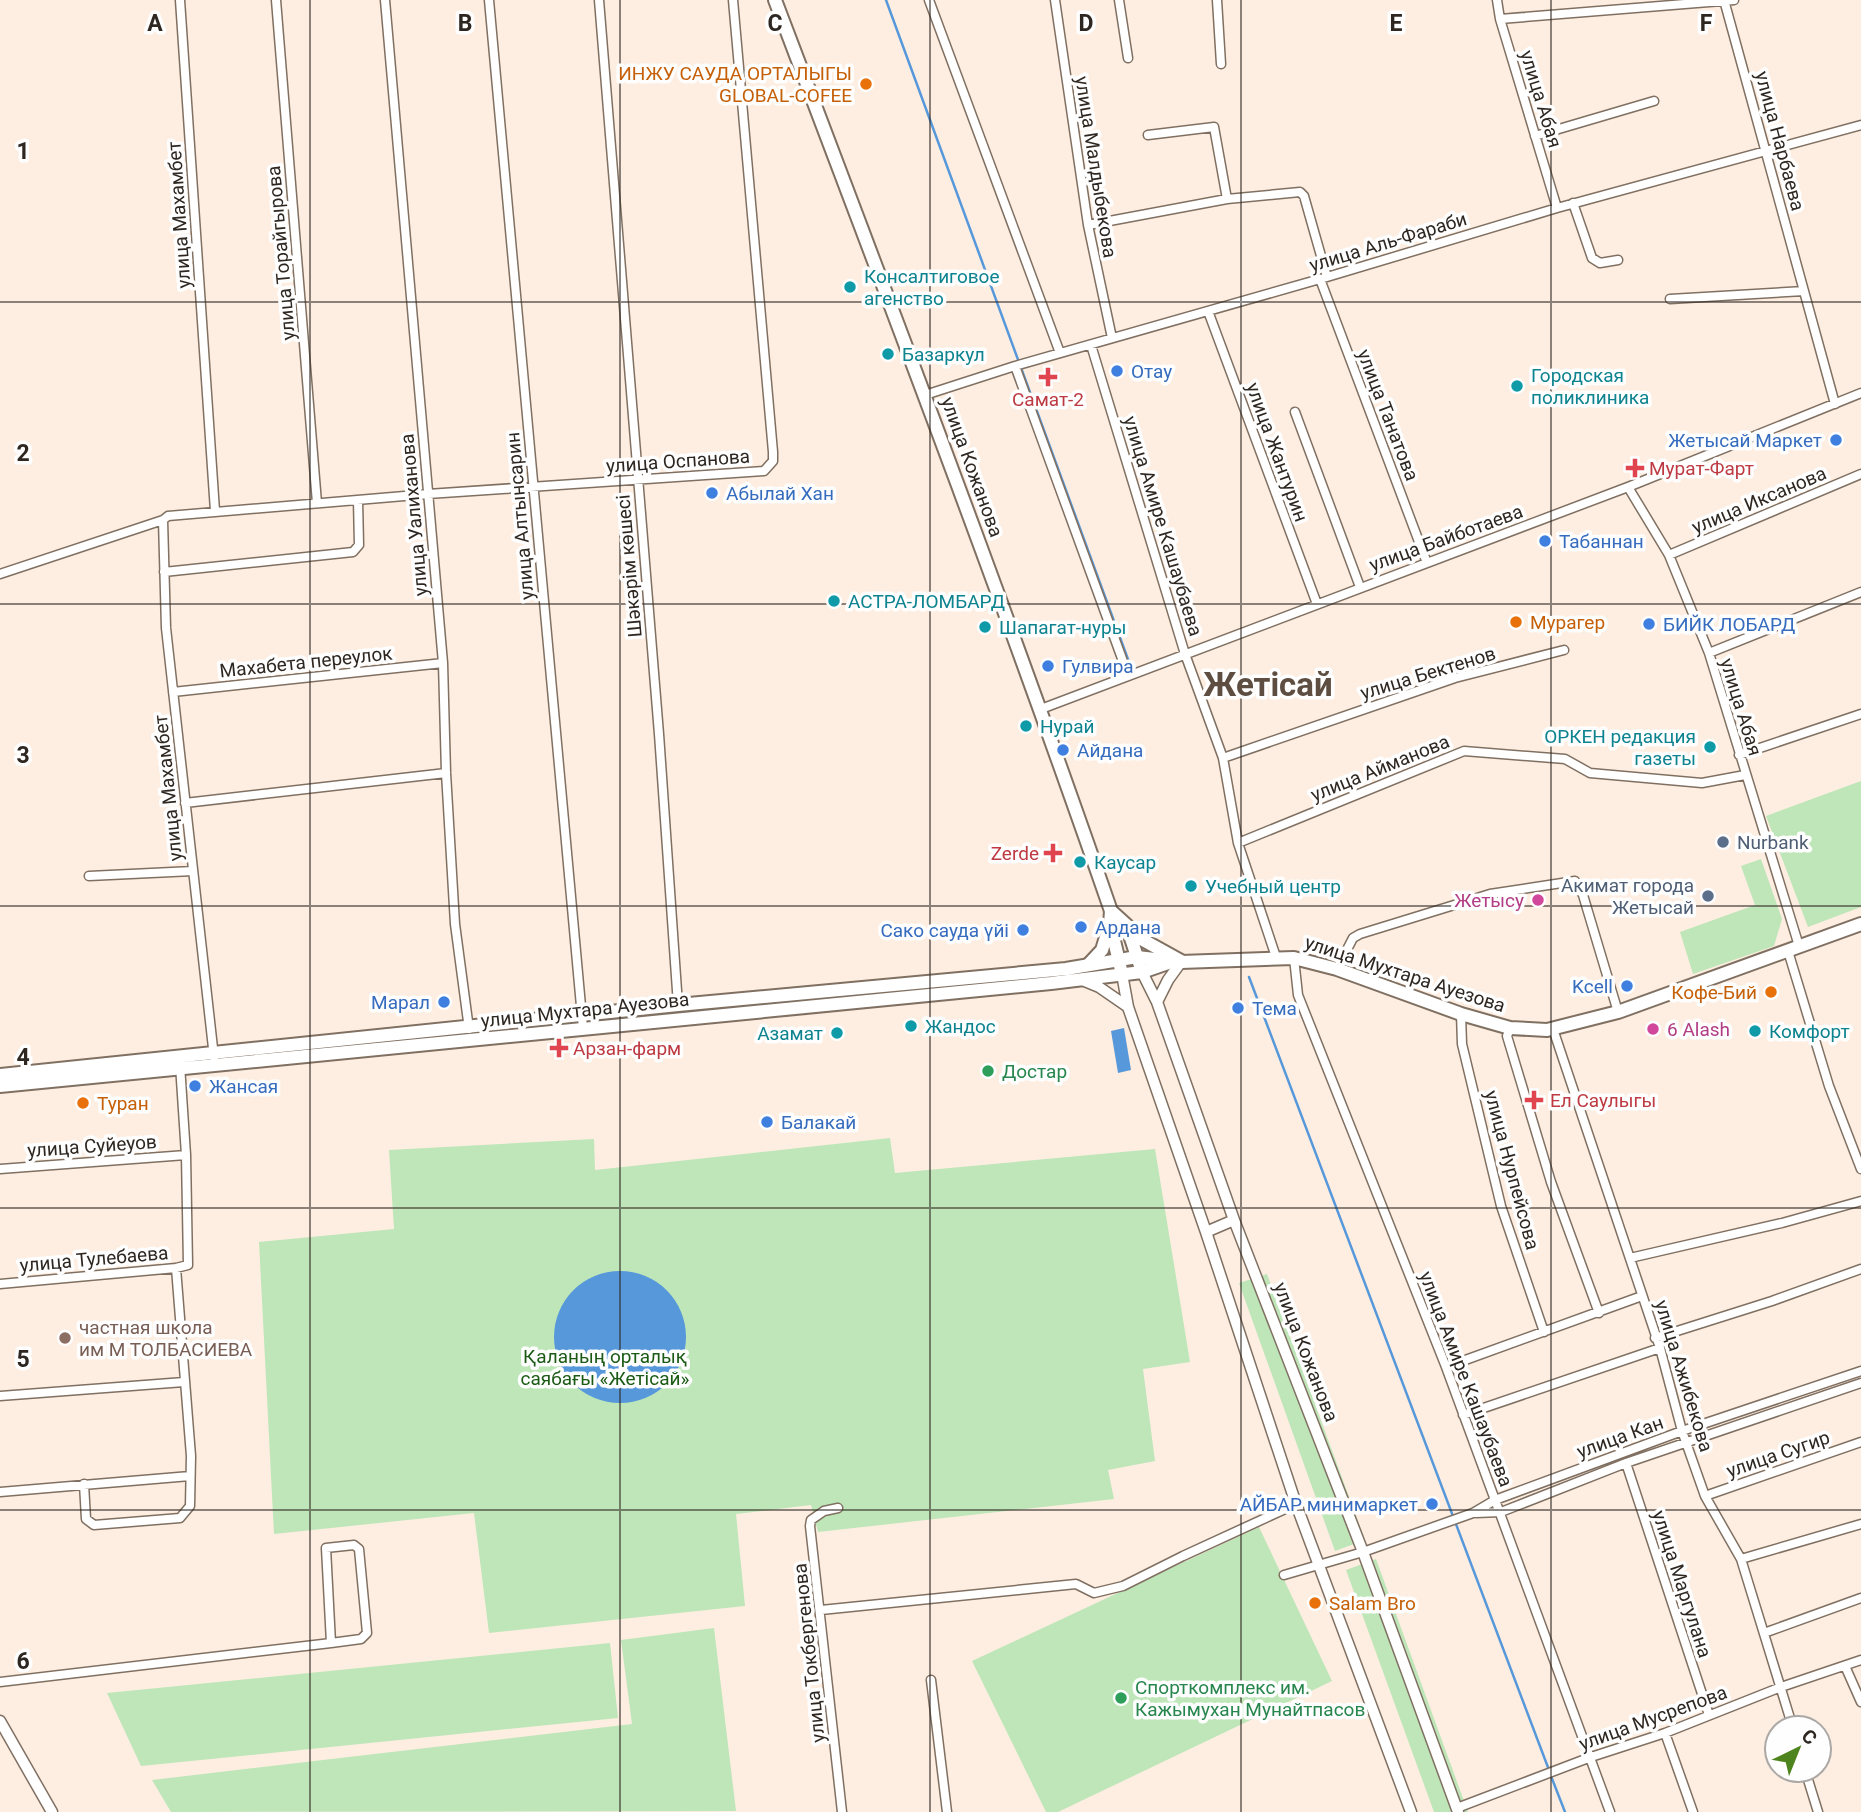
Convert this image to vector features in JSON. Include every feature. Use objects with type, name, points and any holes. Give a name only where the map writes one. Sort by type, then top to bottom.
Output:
[{"type":"main road","name":"улица Кожанова","points":[[775,0],[1041,709],[1110,917],[1122,974]]},
{"type":"main road","name":"улица Кожанова","points":[[1110,917],[1127,926],[1142,972]]},
{"type":"main road","points":[[1088,965],[1102,950],[1110,917]]},
{"type":"main road","name":"улица Мухтара Ауезова","points":[[214,1059],[470,1042],[678,1005],[862,989],[1088,965],[1137,957],[1177,962],[1294,958],[1510,1028],[1553,1028],[1618,1012],[1861,924]]},
{"type":"main road","points":[[1127,926],[1177,962]]},
{"type":"main road","name":"улица Мухтара Ауезова","points":[[0,1086],[469,1027],[583,1022],[1051,983],[1142,972],[1177,962]]},
{"type":"main road","name":"улица Мухтара Ауезова","points":[[0,1075],[180,1063]]},
{"type":"street","name":"улица Махамбет","points":[[180,0],[215,511]]},
{"type":"street","name":"улица Торайгырова","points":[[276,0],[317,503]]},
{"type":"street","name":"улица Уалиханова","points":[[385,0],[443,663],[446,773],[456,924],[470,1042]]},
{"type":"street","name":"улица Алтынсарин","points":[[489,0],[583,1022]]},
{"type":"street","name":"Шәкәрім көшесі","points":[[599,0],[678,1005]]},
{"type":"street","name":"улица Оспанова","points":[[0,574],[169,516],[428,494],[764,471],[773,461],[733,0]]},
{"type":"street","points":[[929,0],[1060,353]]},
{"type":"street","name":"улица Малдыбекова","points":[[1055,0],[1088,225],[1112,338]]},
{"type":"street","points":[[1119,0],[1128,58]]},
{"type":"street","points":[[1217,0],[1221,64]]},
{"type":"street","name":"улица Абая","points":[[1497,0],[1500,19],[1557,208]]},
{"type":"street","name":"улица Нарбаева","points":[[1724,0],[1835,404]]},
{"type":"street","points":[[1500,19],[1734,0]]},
{"type":"street","points":[[1535,136],[1654,101]]},
{"type":"street","name":"улица Аль-Фараби","points":[[925,394],[1557,208],[1861,125]]},
{"type":"street","points":[[1088,225],[1227,199],[1214,127],[1149,135]]},
{"type":"street","name":"улица Танатова","points":[[1227,199],[1300,192],[1304,196],[1324,278],[1427,563]]},
{"type":"street","points":[[1573,204],[1592,258],[1600,263],[1618,260]]},
{"type":"street","points":[[1670,299],[1804,291]]},
{"type":"street","name":"улица Жантурин","points":[[1208,311],[1317,604]]},
{"type":"street","name":"улица Амире Кашаубаева","points":[[1091,345],[1185,653],[1223,758],[1238,844],[1276,957]]},
{"type":"street","points":[[1014,366],[1128,675]]},
{"type":"street","name":"улица Байботаева","points":[[1041,709],[1628,487],[1861,393]]},
{"type":"street","points":[[1295,412],[1360,587]]},
{"type":"street","name":"улица Иксанова","points":[[1669,555],[1861,474]]},
{"type":"street","name":"улица Абая","points":[[1628,487],[1669,555],[1709,653],[1794,949],[1829,1086],[1860,1166]]},
{"type":"street","points":[[164,572],[353,552],[359,545],[358,500]]},
{"type":"street","name":"улица Махамбет","points":[[163,520],[166,628],[214,1059]]},
{"type":"street","points":[[1709,653],[1861,592]]},
{"type":"street","name":"улица Бектенов","points":[[1223,758],[1455,678],[1564,650]]},
{"type":"street","name":"Махабета переулок","points":[[173,692],[443,663]]},
{"type":"street","points":[[1739,755],[1861,714]]},
{"type":"street","name":"улица Айманова","points":[[1238,844],[1464,751],[1565,759],[1590,773],[1690,782],[1702,783],[1745,775]]},
{"type":"street","points":[[185,803],[446,773]]},
{"type":"street","points":[[89,876],[193,872]]},
{"type":"street","points":[[1337,970],[1353,938],[1360,934],[1490,894],[1575,881],[1583,895],[1618,1012]]},
{"type":"street","name":"улица Амире Кашаубаева","points":[[1294,958],[1298,995],[1446,1367],[1610,1812]]},
{"type":"street","points":[[1157,1002],[1177,962]]},
{"type":"street","name":"улица Кожанова","points":[[1142,972],[1157,1002],[1234,1220],[1363,1552],[1457,1810]]},
{"type":"street","name":"улица Кожанова","points":[[1122,974],[1128,1007],[1296,1504],[1410,1812]]},
{"type":"street","points":[[1079,979],[1099,987],[1128,1007]]},
{"type":"street","name":"улица Нурпейсова","points":[[1461,1014],[1462,1044],[1502,1206],[1544,1332]]},
{"type":"street","points":[[1510,1028],[1507,1036],[1551,1182],[1599,1313]]},
{"type":"street","name":"улица Ажибекова","points":[[1553,1028],[1660,1348],[1682,1431],[1705,1496],[1741,1559],[1789,1714]]},
{"type":"street","points":[[180,1063],[186,1155]]},
{"type":"street","name":"улица Суйеуов","points":[[0,1169],[186,1155]]},
{"type":"street","name":"улица Тулебаева","points":[[0,1284],[188,1265],[186,1155]]},
{"type":"street","points":[[1630,1258],[1782,1223],[1861,1201]]},
{"type":"street","points":[[1206,1232],[1234,1220]]},
{"type":"street","points":[[84,1484],[86,1519],[94,1525],[180,1518],[188,1508],[191,1496],[191,1430],[184,1382],[176,1268]]},
{"type":"street","points":[[1655,1338],[1861,1269]]},
{"type":"street","points":[[1446,1367],[1642,1296]]},
{"type":"street","points":[[1463,1415],[1660,1348]]},
{"type":"street","name":"улица Кан","points":[[1284,1575],[1363,1552],[1473,1513],[1495,1500],[1682,1431],[1861,1371]]},
{"type":"street","points":[[0,1396],[184,1382]]},
{"type":"street","name":"улица Кан","points":[[1473,1513],[1501,1512],[1626,1463],[1861,1383]]},
{"type":"street","name":"улица Сугир","points":[[1705,1496],[1861,1442]]},
{"type":"street","name":"улица Маргулана","points":[[1626,1463],[1709,1715]]},
{"type":"street","points":[[0,1492],[190,1476]]},
{"type":"street","points":[[821,1610],[1076,1584],[1094,1593],[1123,1586],[1296,1504]]},
{"type":"street","name":"улица Токбергенова","points":[[838,1508],[824,1511],[811,1520],[842,1812]]},
{"type":"street","points":[[1741,1559],[1861,1524]]},
{"type":"street","points":[[0,1682],[331,1643],[361,1639],[368,1633],[359,1549],[354,1545],[326,1548],[331,1643]]},
{"type":"street","points":[[1763,1633],[1861,1598]]},
{"type":"street","name":"улица Мусрепова","points":[[1457,1810],[1591,1757],[1665,1733],[1781,1687],[1861,1660]]},
{"type":"street","points":[[1845,1666],[1861,1702]]},
{"type":"street","points":[[931,1680],[947,1812]]},
{"type":"street","points":[[0,1721],[52,1812]]},
{"type":"street","points":[[1665,1733],[1693,1812]]},
{"type":"street","points":[[1809,1784],[1818,1812]]},
{"type":"green space","points":[[1861,781],[1861,907],[1808,927],[1766,816]]},
{"type":"green space","points":[[1761,859],[1782,919],[1774,946],[1693,974],[1680,932],[1755,905],[1741,866]]},
{"type":"green space","name":"Қаланың орталық саябағы «Жетісай»","points":[[890,1138],[895,1173],[1155,1149],[1190,1362],[1143,1369],[1155,1461],[1108,1470],[1114,1499],[818,1532],[811,1505],[736,1514],[745,1606],[489,1633],[474,1513],[274,1534],[259,1242],[394,1229],[389,1150],[594,1139],[595,1170]]},
{"type":"green space","points":[[1267,1274],[1365,1540],[1335,1551],[1239,1283]]},
{"type":"green space","points":[[1259,1527],[1332,1681],[1058,1812],[1046,1812],[972,1661]]},
{"type":"green space","points":[[1376,1559],[1468,1812],[1434,1812],[1346,1570]]},
{"type":"green space","points":[[714,1628],[736,1811],[171,1812],[152,1780],[632,1724],[621,1640]]},
{"type":"green space","points":[[610,1643],[618,1718],[141,1766],[107,1693]]},
{"type":"water","points":[[1124,1028],[1131,1070],[1118,1073],[1111,1031]]},
{"type":"water","points":[[620,1271],[645,1276],[666,1291],[681,1312],[686,1337],[681,1362],[666,1383],[645,1398],[620,1403],[595,1398],[574,1383],[559,1362],[554,1337],[559,1312],[574,1291],[595,1276]]},
{"type":"waterway","points":[[886,0],[1129,662]]},
{"type":"waterway","points":[[1249,977],[1549,1770]]},
{"type":"waterway","points":[[1551,1776],[1565,1812]]},
{"type":"place","name":"ИНЖУ САУДА ОРТАЛЫГЫ GLOBAL-COFEE","points":[[866,84]]},
{"type":"place","name":"Консалтиговое агенство","points":[[850,287]]},
{"type":"place","name":"Базаркул","points":[[888,354]]},
{"type":"place","name":"Отау","points":[[1117,371]]},
{"type":"place","name":"Самат-2","points":[[1048,377]]},
{"type":"place","name":"Городская поликлиника","points":[[1517,386]]},
{"type":"place","name":"Жетысай Маркет","points":[[1836,440]]},
{"type":"place","name":"Мурат-Фарт","points":[[1635,468]]},
{"type":"place","name":"Абылай Хан","points":[[712,493]]},
{"type":"place","name":"Табаннан","points":[[1545,541]]},
{"type":"place","name":"АСТРА-ЛОМБАРД","points":[[834,601]]},
{"type":"place","name":"Мурагер","points":[[1516,622]]},
{"type":"place","name":"БИЙК ЛОБАРД","points":[[1649,624]]},
{"type":"place","name":"Шапагат-нуры","points":[[985,627]]},
{"type":"place","name":"Гулвира","points":[[1048,666]]},
{"type":"place","name":"Нурай","points":[[1026,726]]},
{"type":"place","name":"ОРКЕН редакция газеты","points":[[1710,747]]},
{"type":"place","name":"Айдана","points":[[1063,750]]},
{"type":"place","name":"Nurbank","points":[[1723,842]]},
{"type":"place","name":"Zerde","points":[[1053,853]]},
{"type":"place","name":"Каусар","points":[[1080,862]]},
{"type":"place","name":"Учебный центр","points":[[1191,886]]},
{"type":"place","name":"Акимат города Жетысай","points":[[1708,896]]},
{"type":"place","name":"Жетысу","points":[[1538,900]]},
{"type":"place","name":"Ардана","points":[[1081,927]]},
{"type":"place","name":"Сако сауда үйі","points":[[1023,930]]},
{"type":"place","name":"Kcell","points":[[1627,986]]},
{"type":"place","name":"Кофе-Бий","points":[[1771,992]]},
{"type":"place","name":"Марал","points":[[444,1002]]},
{"type":"place","name":"Тема","points":[[1238,1008]]},
{"type":"place","name":"Жандос","points":[[911,1026]]},
{"type":"place","name":"6 Alash","points":[[1653,1029]]},
{"type":"place","name":"Комфорт","points":[[1755,1031]]},
{"type":"place","name":"Азамат","points":[[837,1033]]},
{"type":"place","name":"Арзан-фарм","points":[[559,1048]]},
{"type":"place","name":"Достар","points":[[988,1071]]},
{"type":"place","name":"Жансая","points":[[195,1086]]},
{"type":"place","name":"Ел Саулыгы","points":[[1534,1100]]},
{"type":"place","name":"Туран","points":[[83,1103]]},
{"type":"place","name":"Балакай","points":[[767,1122]]},
{"type":"place","name":"частная школа им М ТОЛБАСИЕВА","points":[[65,1338]]},
{"type":"place","name":"АЙБАР минимаркет","points":[[1432,1504]]},
{"type":"place","name":"Salam Bro","points":[[1315,1603]]},
{"type":"place","name":"Спорткомплекс им. Кажымухан Мунайтпасов","points":[[1121,1698]]},
{"type":"district","name":"Жетісай","points":[[1268,684]]}]
